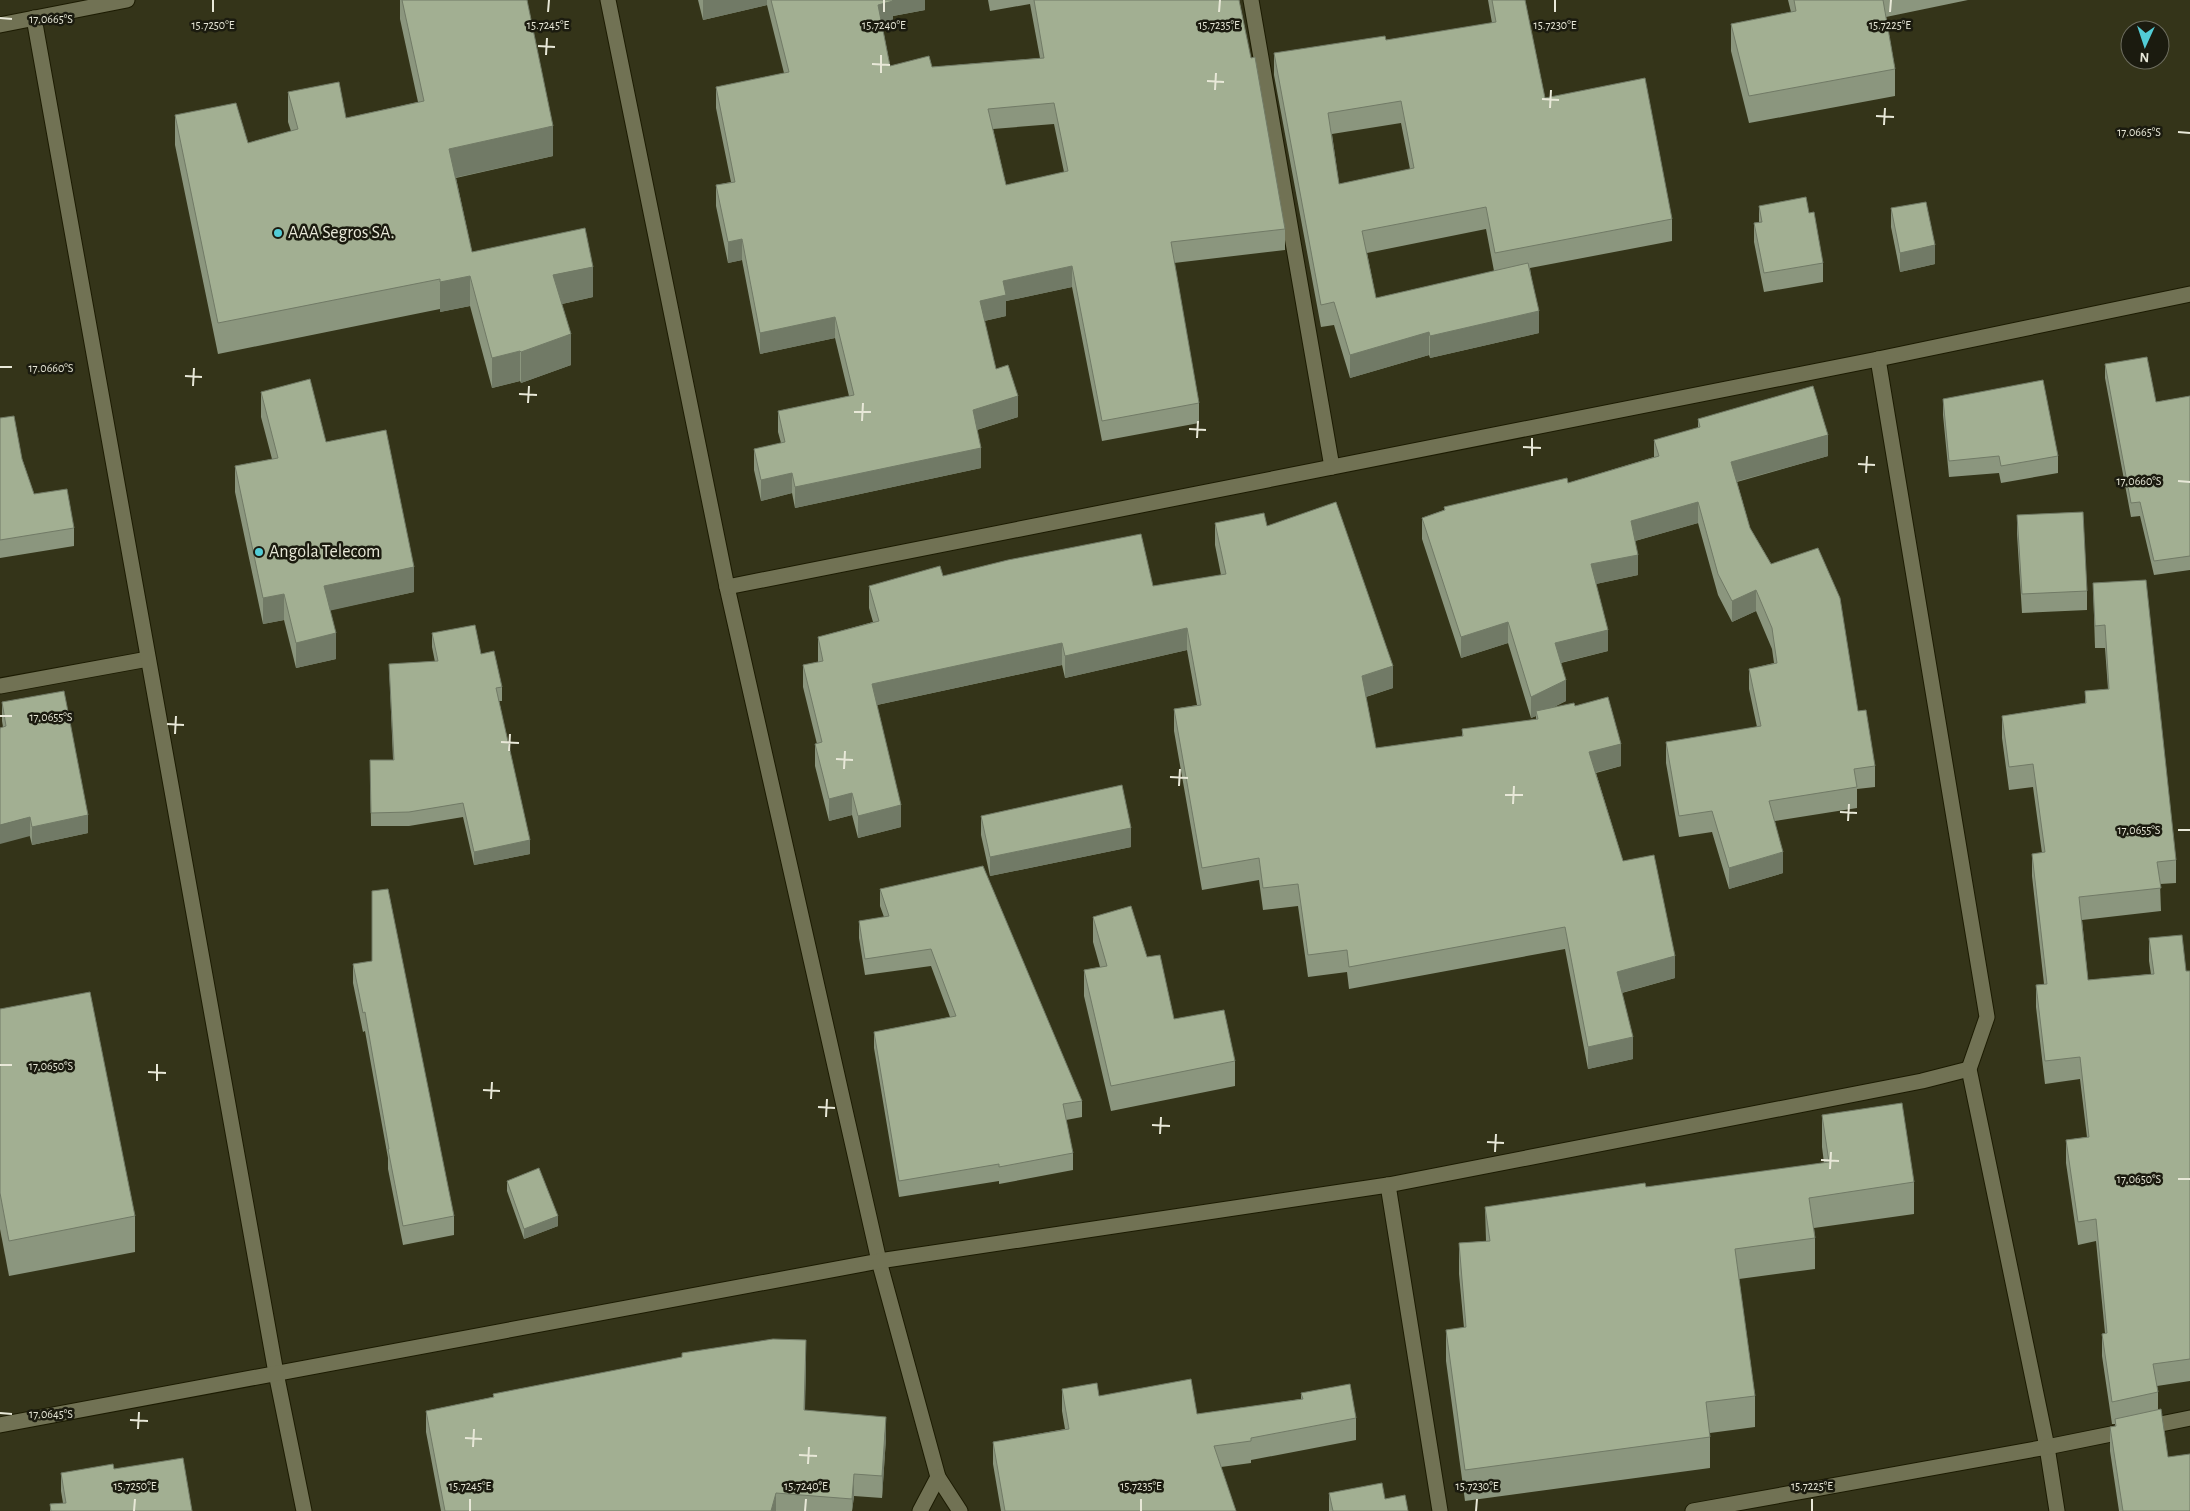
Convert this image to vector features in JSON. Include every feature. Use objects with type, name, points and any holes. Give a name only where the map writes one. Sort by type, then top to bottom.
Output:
[{"type":"street","points":[[0,25],[127,0]]},
{"type":"street","points":[[608,0],[727,587],[879,1261],[938,1477],[960,1511]]},
{"type":"street","points":[[1251,0],[1332,467]]},
{"type":"street","points":[[34,18],[276,1373],[304,1511]]},
{"type":"street","points":[[727,587],[1878,359],[2190,294]]},
{"type":"street","points":[[1878,359],[1987,1016],[1969,1069],[2047,1447],[2057,1511]]},
{"type":"street","points":[[0,686],[148,659]]},
{"type":"street","points":[[0,1425],[879,1261],[1388,1185],[1922,1081],[1969,1069]]},
{"type":"street","points":[[1388,1185],[1440,1511]]},
{"type":"street","points":[[1692,1511],[2047,1447],[2190,1418]]},
{"type":"street","points":[[920,1511],[938,1477]]},
{"type":"building","points":[[402,0],[527,0],[553,126],[449,149],[472,252],[585,228],[593,267],[553,275],[571,334],[521,352],[492,358],[470,276],[440,282],[440,279],[218,323],[175,115],[236,103],[248,143],[298,129],[288,92],[339,82],[346,118],[424,101]]},
{"type":"building","points":[[771,0],[892,0],[878,5],[890,66],[929,56],[932,67],[1044,58],[1034,0],[1239,0],[1251,58],[1255,57],[1285,229],[1171,242],[1199,403],[1102,421],[1072,266],[1003,281],[1006,295],[980,301],[996,369],[1008,365],[1018,396],[973,410],[981,448],[795,487],[792,473],[761,480],[754,449],[785,442],[778,411],[854,395],[835,317],[760,333],[742,239],[728,242],[716,185],[735,182],[716,87],[789,72]],"holes":[[[1054,103],[1068,171],[1006,185],[988,109]]]},
{"type":"building","points":[[1492,0],[1525,0],[1545,98],[1645,78],[1672,219],[1495,253],[1486,207],[1362,231],[1376,298],[1528,263],[1539,311],[1430,336],[1429,332],[1350,355],[1334,302],[1321,305],[1274,53],[1385,36],[1386,40],[1496,22]],"holes":[[[1401,101],[1414,168],[1339,184],[1328,113]]]},
{"type":"building","points":[[1794,0],[1883,0],[1895,69],[1749,96],[1731,24],[1796,11]]},
{"type":"building","points":[[1806,197],[1809,213],[1814,212],[1823,263],[1764,273],[1754,223],[1762,222],[1759,206]]},
{"type":"building","points":[[1926,202],[1935,245],[1900,253],[1891,208]]},
{"type":"building","points":[[2147,357],[2156,402],[2190,396],[2190,556],[2154,561],[2140,502],[2131,503],[2105,364]]},
{"type":"building","points":[[310,379],[326,442],[386,430],[414,567],[324,586],[336,633],[296,643],[284,594],[263,598],[235,466],[278,458],[261,392]]},
{"type":"building","points":[[2043,380],[2058,456],[2001,466],[1999,456],[1949,461],[1943,399]]},
{"type":"building","points":[[1813,386],[1828,435],[1731,462],[1750,528],[1771,564],[1818,548],[1840,598],[1858,711],[1866,710],[1875,766],[1854,769],[1857,787],[1769,801],[1783,852],[1729,868],[1712,811],[1679,816],[1666,742],[1761,726],[1749,669],[1777,663],[1772,628],[1756,590],[1732,601],[1718,574],[1698,502],[1631,521],[1638,555],[1591,564],[1608,630],[1555,643],[1566,680],[1531,697],[1508,622],[1461,637],[1422,518],[1445,510],[1444,507],[1567,478],[1568,483],[1659,456],[1654,440],[1700,427],[1698,419]]},
{"type":"building","points":[[14,416],[22,459],[34,494],[67,489],[74,528],[0,540],[0,418]]},
{"type":"building","points":[[1336,502],[1393,666],[1362,676],[1376,748],[1463,736],[1462,729],[1538,719],[1536,711],[1574,703],[1575,706],[1608,697],[1621,744],[1589,752],[1623,861],[1654,855],[1675,956],[1617,972],[1633,1037],[1588,1047],[1565,927],[1349,967],[1347,950],[1308,955],[1298,884],[1263,888],[1259,858],[1202,868],[1174,709],[1201,705],[1187,628],[1065,656],[1062,643],[872,684],[901,805],[858,816],[852,793],[829,799],[815,744],[822,742],[803,665],[823,661],[818,637],[879,621],[869,586],[940,566],[943,576],[1008,560],[1141,534],[1153,586],[1226,574],[1215,523],[1264,513],[1267,526]]},
{"type":"building","points":[[2083,512],[2087,591],[2022,594],[2017,515]]},
{"type":"building","points":[[2146,580],[2176,860],[2157,862],[2161,888],[2079,897],[2088,980],[2154,974],[2149,938],[2182,935],[2186,971],[2190,971],[2190,1359],[2153,1364],[2158,1392],[2112,1402],[2102,1334],[2107,1333],[2096,1219],[2078,1222],[2066,1140],[2089,1137],[2080,1057],[2045,1061],[2036,985],[2047,984],[2032,854],[2045,852],[2033,764],[2009,767],[2002,716],[2086,703],[2085,691],[2109,689],[2105,625],[2095,626],[2093,583]]},
{"type":"building","points":[[475,625],[481,654],[494,651],[502,687],[496,688],[530,840],[474,852],[463,803],[409,812],[371,813],[370,760],[394,760],[389,664],[438,661],[432,633]]},
{"type":"building","points":[[64,691],[88,815],[32,827],[30,817],[0,825],[0,728],[6,726],[2,702]]},
{"type":"building","points":[[1122,785],[1131,828],[990,857],[981,816]]},
{"type":"building","points":[[983,866],[1082,1101],[1063,1104],[1073,1153],[999,1167],[999,1164],[899,1181],[874,1032],[956,1016],[931,949],[865,959],[859,921],[889,916],[880,889]]},
{"type":"building","points":[[388,889],[454,1216],[403,1226],[365,1012],[363,1013],[353,964],[372,961],[372,891]]},
{"type":"building","points":[[1131,906],[1147,957],[1160,955],[1174,1019],[1224,1010],[1235,1061],[1111,1086],[1084,970],[1107,966],[1093,917]]},
{"type":"building","points":[[90,992],[135,1216],[9,1241],[0,1193],[0,1009]]},
{"type":"building","points":[[1902,1103],[1914,1182],[1809,1198],[1815,1238],[1735,1249],[1755,1396],[1706,1402],[1710,1437],[1465,1470],[1446,1330],[1466,1327],[1459,1243],[1490,1241],[1485,1207],[1645,1183],[1646,1187],[1829,1162],[1822,1115]]},
{"type":"building","points":[[539,1168],[558,1216],[524,1229],[507,1181]]},
{"type":"building","points":[[773,1339],[806,1340],[804,1410],[886,1417],[882,1476],[854,1474],[852,1499],[776,1493],[771,1511],[445,1511],[426,1411],[494,1397],[493,1394],[682,1357],[682,1353]]},
{"type":"building","points":[[1191,1379],[1197,1414],[1303,1399],[1301,1393],[1350,1384],[1356,1418],[1251,1438],[1251,1441],[1214,1446],[1236,1511],[1005,1511],[993,1442],[1069,1429],[1062,1389],[1097,1383],[1099,1396]]},
{"type":"building","points":[[2161,1409],[2168,1457],[2190,1454],[2190,1511],[2123,1511],[2110,1427],[2116,1426],[2115,1419]]},
{"type":"building","points":[[183,1458],[192,1511],[51,1511],[50,1504],[66,1503],[61,1473],[113,1464],[114,1469]]},
{"type":"building","points":[[1382,1483],[1385,1499],[1405,1495],[1408,1511],[1333,1511],[1329,1493]]},
{"type":"place","name":"AAA Segros SA.","points":[[278,233]]},
{"type":"place","name":"Angola Telecom","points":[[259,552]]}]
